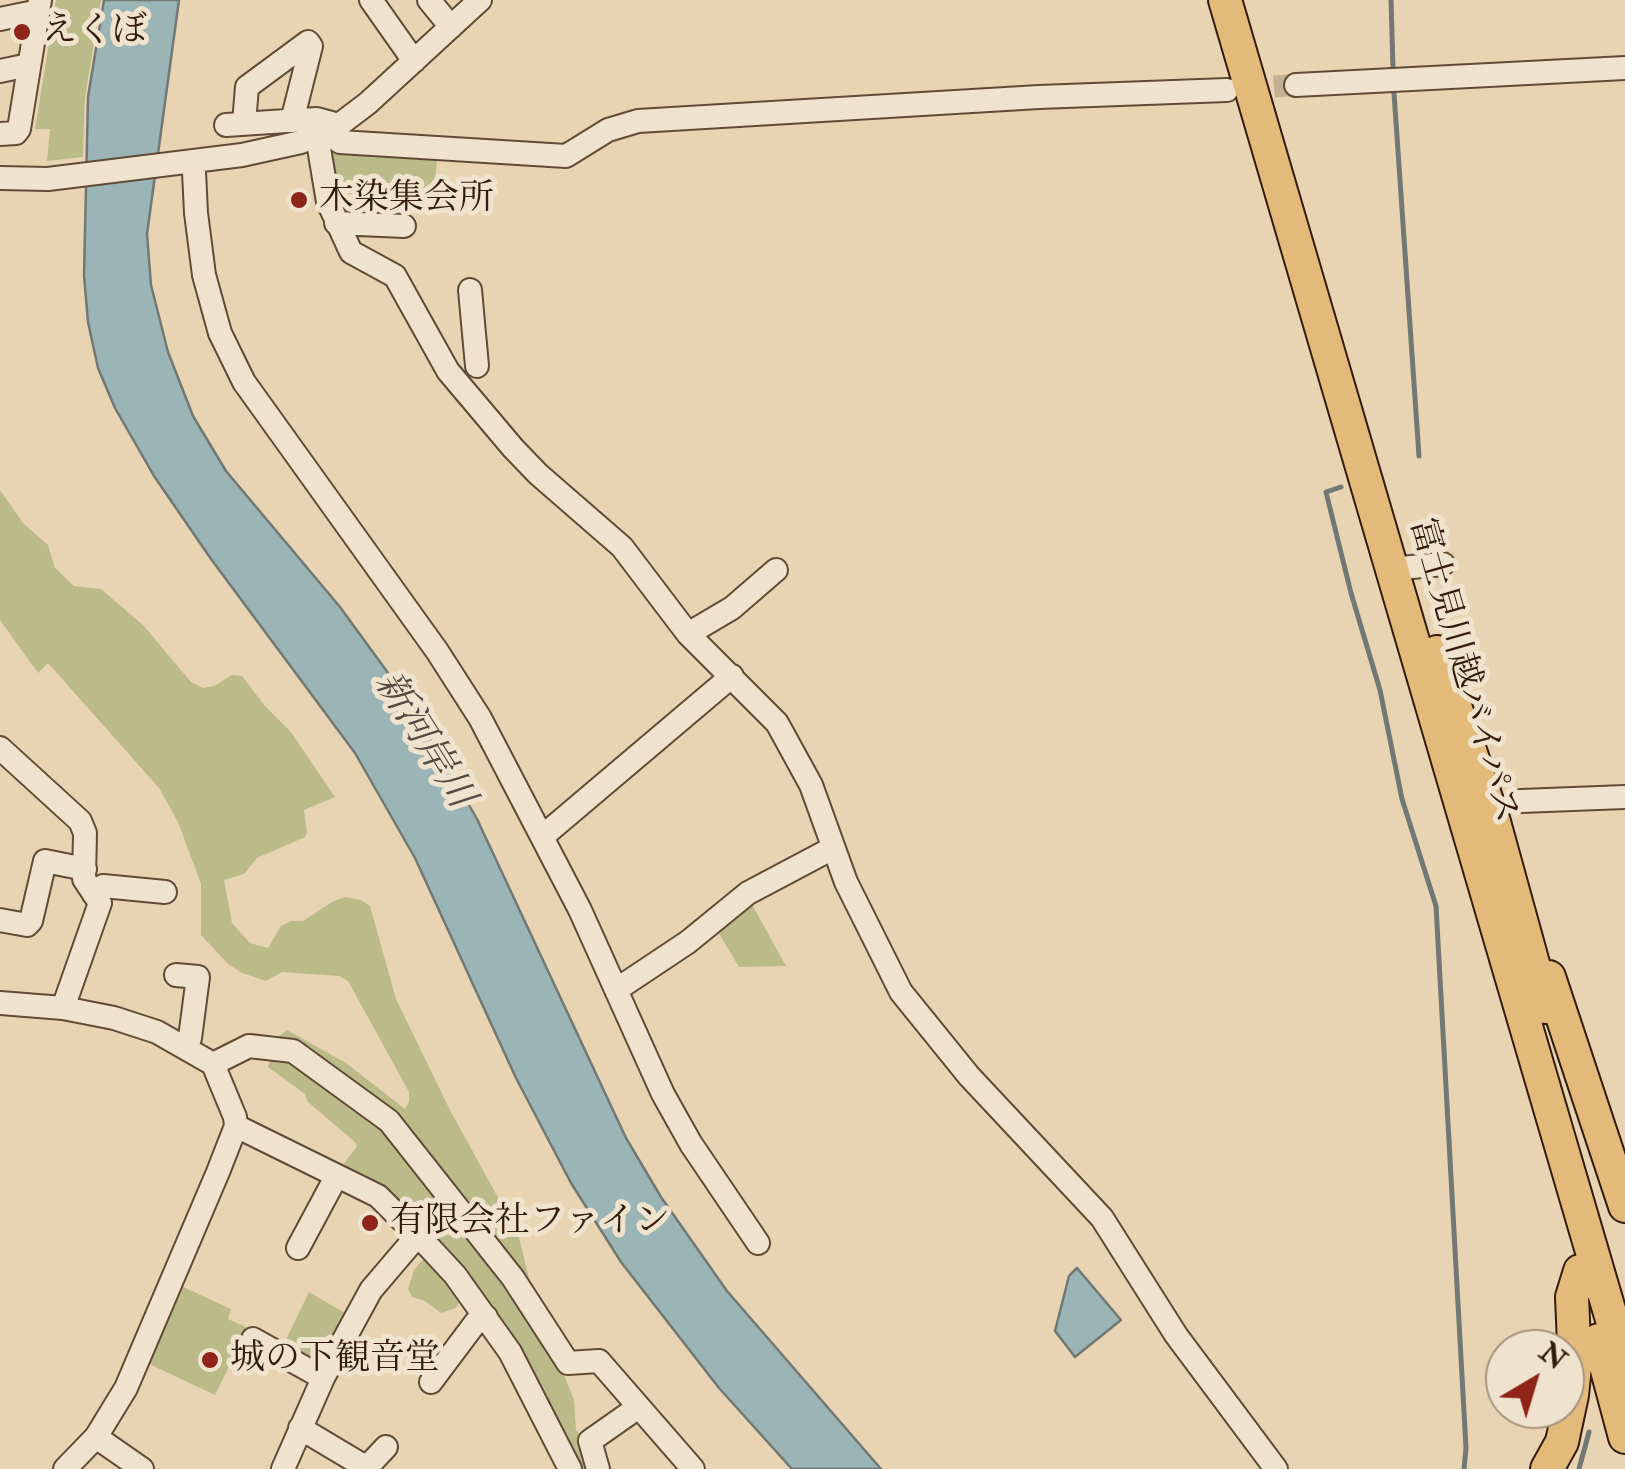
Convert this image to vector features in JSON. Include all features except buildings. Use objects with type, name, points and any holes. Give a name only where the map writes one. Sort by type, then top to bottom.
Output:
[{"type":"highway","name":"富士見川越バイパス","points":[[1224,0],[1415,567],[1482,880],[1480,926],[1596,1260],[1625,1296]]},
{"type":"highway","name":"富士見川越バイパス","points":[[1245,0],[1494,822],[1596,1260],[1625,1364]]},
{"type":"highway","points":[[1494,822],[1625,1206]]},
{"type":"highway","points":[[1596,1260],[1625,1437]]},
{"type":"highway","points":[[1547,1469],[1562,1442],[1572,1395],[1572,1296],[1596,1260]]},
{"type":"street","points":[[371,0],[414,61]]},
{"type":"street","points":[[430,0],[451,27]]},
{"type":"street","points":[[0,178],[48,179],[190,167],[286,147],[327,131],[414,61],[480,0]]},
{"type":"street","points":[[0,18],[40,6],[19,129],[16,133],[0,134]]},
{"type":"street","points":[[292,120],[311,46],[308,42],[246,87],[235,124],[317,119],[340,142],[566,156],[608,130],[638,121],[1227,90]]},
{"type":"street","points":[[0,71],[30,64]]},
{"type":"street","points":[[1296,86],[1625,68]]},
{"type":"street","points":[[327,131],[324,190],[336,223],[357,258],[395,276],[434,351],[513,448],[622,547],[688,634],[785,733],[811,784],[863,919],[907,1002],[1102,1218],[1216,1391],[1276,1469]]},
{"type":"street","points":[[190,167],[204,275],[231,357],[262,411],[460,685],[543,836],[682,1128],[758,1243]]},
{"type":"street","points":[[336,223],[404,226]]},
{"type":"street","points":[[470,290],[476,366]]},
{"type":"street","points":[[688,634],[732,608],[776,570]]},
{"type":"street","points":[[543,836],[732,676]]},
{"type":"street","points":[[0,748],[80,821],[87,847],[84,879],[100,903],[63,1008]]},
{"type":"street","points":[[1521,801],[1625,798]]},
{"type":"street","points":[[616,990],[688,942],[748,893],[833,848]]},
{"type":"street","points":[[0,920],[27,925],[31,921],[45,861],[85,869]]},
{"type":"street","points":[[93,893],[103,886],[165,892]]},
{"type":"street","points":[[176,975],[198,977],[186,1046]]},
{"type":"street","points":[[0,1003],[63,1008],[140,1026],[186,1046],[218,1070],[236,1126],[126,1388],[96,1437],[65,1469]]},
{"type":"street","points":[[214,1064],[249,1046],[293,1051],[388,1121],[513,1278],[568,1363],[599,1361],[694,1469]]},
{"type":"street","points":[[236,1126],[378,1196],[455,1274],[535,1396],[570,1469]]},
{"type":"street","points":[[298,1248],[336,1177]]},
{"type":"street","points":[[283,1469],[323,1378],[371,1290],[417,1236]]},
{"type":"street","points":[[431,1382],[476,1322],[486,1317]]},
{"type":"street","points":[[252,1339],[323,1378]]},
{"type":"street","points":[[1216,1391],[1223,1415],[1262,1469]]},
{"type":"street","points":[[598,1469],[590,1441],[637,1408]]},
{"type":"street","points":[[300,1428],[362,1465],[370,1464],[386,1447]]},
{"type":"street","points":[[96,1437],[142,1469]]},
{"type":"green space","points":[[56,0],[101,0],[85,98],[83,157],[47,161],[50,129],[35,129]]},
{"type":"green space","points":[[335,149],[438,152],[433,198],[334,193],[331,161]]},
{"type":"green space","points":[[0,490],[23,523],[48,545],[55,568],[74,586],[101,589],[144,626],[191,682],[203,688],[232,675],[242,676],[291,732],[335,797],[304,810],[305,837],[257,858],[244,874],[224,880],[232,923],[250,943],[268,948],[281,926],[303,921],[332,902],[345,897],[370,906],[396,999],[450,1110],[518,1234],[534,1298],[574,1400],[576,1430],[584,1438],[595,1469],[575,1469],[557,1429],[460,1300],[456,1308],[441,1313],[412,1297],[408,1289],[414,1270],[424,1258],[341,1168],[356,1143],[308,1102],[305,1094],[268,1067],[277,1038],[287,1030],[346,1063],[405,1109],[409,1102],[409,1092],[348,981],[339,976],[282,972],[266,981],[228,964],[201,935],[201,884],[178,822],[159,788],[48,663],[38,673],[0,620]]},
{"type":"green space","points":[[750,901],[786,966],[739,967],[715,927]]},
{"type":"green space","points":[[177,1284],[231,1309],[228,1319],[248,1328],[215,1395],[145,1362]]},
{"type":"green space","points":[[309,1292],[350,1316],[322,1373],[281,1350]]},
{"type":"water","name":"新河岸川","points":[[104,0],[179,0],[147,234],[151,285],[168,352],[193,416],[226,471],[340,607],[399,688],[442,758],[477,819],[626,1138],[661,1197],[727,1291],[881,1469],[792,1469],[719,1388],[621,1262],[571,1183],[516,1078],[415,858],[355,753],[211,559],[154,476],[115,408],[98,368],[84,276],[88,97]]},
{"type":"water","points":[[1077,1268],[1121,1320],[1075,1357],[1055,1331],[1069,1276]]},
{"type":"waterway","points":[[1391,0],[1393,68]]},
{"type":"waterway","points":[[1394,93],[1419,456]]},
{"type":"waterway","points":[[1341,487],[1326,492],[1380,690],[1402,799],[1436,906],[1466,1448],[1464,1469]]},
{"type":"waterway","points":[[1579,1469],[1589,1432]]},
{"type":"tunnel","points":[[1241,89],[1296,85]]},
{"type":"place","name":"えくぼ","points":[[22,32]]},
{"type":"place","name":"木染集会所","points":[[299,200]]},
{"type":"place","name":"有限会社ファイン","points":[[370,1223]]},
{"type":"place","name":"城の下観音堂","points":[[210,1360]]}]
